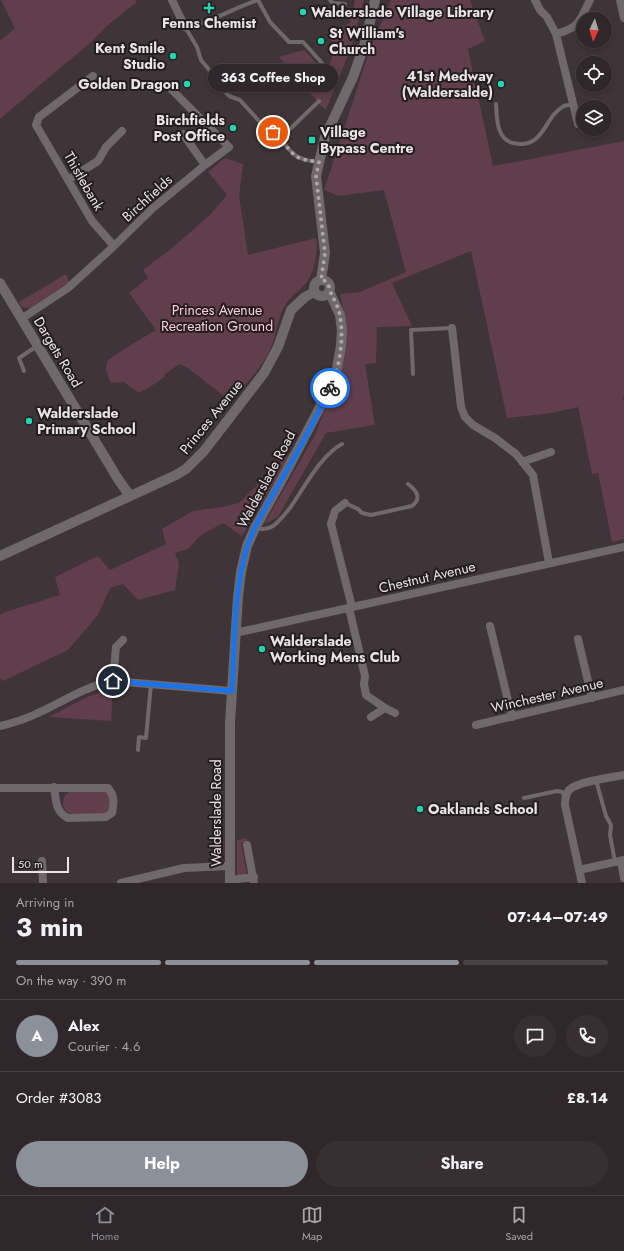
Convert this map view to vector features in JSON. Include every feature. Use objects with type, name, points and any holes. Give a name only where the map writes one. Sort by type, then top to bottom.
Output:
[{"type":"street","points":[[172,0],[185,26]]},
{"type":"street","points":[[321,280],[328,283],[330,291],[323,296],[314,292],[315,284],[321,280],[325,253],[316,176],[326,137],[353,77],[365,43],[375,0]]},
{"type":"street","points":[[534,0],[540,10],[547,17],[556,34],[576,116]]},
{"type":"street","points":[[556,34],[570,30],[579,22],[589,0]]},
{"type":"street","points":[[620,0],[624,18]]},
{"type":"street","name":"Thistlebank","points":[[93,76],[39,117],[36,125],[92,221],[114,246]]},
{"type":"street","name":"Birchfields","points":[[21,319],[68,288],[153,208],[205,164],[229,147],[172,90]]},
{"type":"street","points":[[68,180],[98,161],[106,147],[122,132]]},
{"type":"street","points":[[183,134],[205,164]]},
{"type":"street","name":"Dargets Road","points":[[0,283],[118,479],[130,496]]},
{"type":"street","name":"Walderslade Road","points":[[247,845],[254,880],[230,882],[230,739],[235,633],[241,572],[247,546],[254,528],[315,417],[336,374],[342,330],[340,315],[330,291]]},
{"type":"street","name":"Princes Avenue","points":[[0,556],[186,469],[204,451],[264,373],[278,347],[291,310],[305,297],[314,292]]},
{"type":"street","points":[[452,328],[460,407],[465,417],[473,425],[495,438],[516,454],[533,475],[549,563]]},
{"type":"street","points":[[522,462],[551,452]]},
{"type":"street","points":[[345,503],[335,511],[331,524],[365,676],[364,684],[366,695],[395,713]]},
{"type":"street","name":"Chestnut Avenue","points":[[235,633],[624,547]]},
{"type":"street","points":[[490,626],[512,717]]},
{"type":"street","points":[[578,639],[592,698]]},
{"type":"street","points":[[113,681],[116,647],[123,640]]},
{"type":"street","points":[[0,726],[38,713],[100,683],[113,681],[232,691]]},
{"type":"street","name":"Winchester Avenue","points":[[476,725],[624,690]]},
{"type":"street","points":[[371,717],[385,708]]},
{"type":"street","points":[[582,883],[565,805],[566,796],[570,789],[577,785],[624,774]]},
{"type":"street","points":[[0,788],[54,787],[108,788],[113,795],[114,804],[112,813],[106,817],[68,818],[59,812],[56,804],[54,787]]},
{"type":"street","points":[[42,861],[43,883]]},
{"type":"street","points":[[579,870],[620,861],[624,878]]},
{"type":"street","points":[[121,883],[184,868],[230,866]]},
{"type":"lane","points":[[259,121],[240,100],[229,96],[216,82],[210,71],[201,60],[197,47],[185,26],[199,24],[243,2],[258,0],[270,22],[289,42],[303,42],[322,63]]},
{"type":"lane","points":[[330,0],[333,3],[345,4]]},
{"type":"lane","points":[[280,137],[319,101]]},
{"type":"lane","points":[[496,104],[500,133],[507,141],[526,144],[536,140],[558,111],[564,106],[573,104]]},
{"type":"lane","points":[[273,132],[280,137],[297,157],[319,162]]},
{"type":"lane","points":[[413,374],[411,330],[452,328]]},
{"type":"lane","points":[[24,371],[19,358],[37,346]]},
{"type":"lane","points":[[254,528],[264,529],[273,526],[285,514],[325,458],[335,448],[342,444]]},
{"type":"lane","points":[[345,503],[358,509],[362,513],[371,515],[412,506],[418,499],[416,490],[408,484]]},
{"type":"lane","points":[[138,750],[139,737],[146,738],[151,684]]},
{"type":"lane","points":[[596,780],[606,816],[611,825],[610,835],[620,861]]},
{"type":"lane","points":[[524,798],[557,791],[562,792],[566,796]]},
{"type":"green space","points":[[1,0],[135,0],[137,2],[108,25],[91,42],[0,119],[0,41],[15,28]]},
{"type":"green space","points":[[354,0],[364,0],[351,48],[326,109],[324,109],[279,57],[304,50],[326,73],[333,55],[327,48],[333,43],[330,39],[350,22],[355,2]]},
{"type":"green space","points":[[391,0],[470,0],[485,41],[468,49],[493,166],[624,141],[624,539],[612,542],[598,473],[592,474],[578,407],[552,413],[507,418],[471,251],[392,283],[412,326],[377,327],[376,363],[365,364],[375,425],[326,433],[278,517],[264,524],[315,435],[343,364],[346,328],[340,294],[360,292],[406,272],[384,190],[338,196],[324,190],[370,49]]},
{"type":"green space","name":"Princes Avenue Recreation Ground","points":[[225,158],[243,164],[239,196],[248,255],[316,238],[316,254],[314,267],[310,278],[305,285],[288,301],[283,309],[269,353],[254,374],[230,401],[188,368],[179,364],[164,375],[165,376],[158,382],[139,393],[124,382],[111,383],[106,370],[107,361],[156,330],[129,293],[148,278],[143,270],[171,249],[211,214],[227,195],[208,172]]},
{"type":"green space","points":[[66,274],[69,282],[30,308],[21,307],[19,302]]},
{"type":"green space","points":[[295,448],[242,536],[223,523],[201,535],[188,549],[175,553],[179,564],[175,590],[138,600],[123,584],[110,588],[98,615],[68,650],[3,681],[0,678],[0,615],[5,612],[60,595],[55,577],[98,556],[110,570],[166,544],[162,529],[193,511],[239,503]]},
{"type":"green space","points":[[113,690],[111,721],[49,717],[88,697]]},
{"type":"green space","points":[[71,791],[107,792],[110,794],[109,812],[98,815],[70,813],[64,808],[63,802],[68,793]]},
{"type":"green space","points":[[246,838],[247,841],[241,843],[247,874],[237,878],[237,840]]},
{"type":"way so far","points":[[273,132],[280,137],[297,157],[319,162],[316,176],[325,253],[321,280],[326,281],[330,286],[330,291],[340,315],[342,330],[336,374],[330,388]]},
{"type":"place","name":"Fenns Chemist","points":[[209,8]]},
{"type":"place","name":"Walderslade Village Library","points":[[303,12]]},
{"type":"place","name":"St William's Church","points":[[321,41]]},
{"type":"place","name":"Kent Smile Studio","points":[[173,56]]},
{"type":"place","name":"Golden Dragon","points":[[187,84]]},
{"type":"place","name":"41st Medway (Waldersalde)","points":[[501,84]]},
{"type":"place","name":"Birchfields Post Office","points":[[233,128]]},
{"type":"place","name":"363 Coffee Shop","points":[[273,132]]},
{"type":"place","name":"Village Bypass Centre","points":[[312,140]]},
{"type":"place","name":"Walderslade Primary School","points":[[29,421]]},
{"type":"place","name":"Walderslade Working Mens Club","points":[[262,649]]},
{"type":"place","name":"Oaklands School","points":[[420,809]]},
{"type":"route","points":[[113,681],[232,691],[238,597],[241,572],[247,546],[254,528],[285,474],[330,388]]}]
